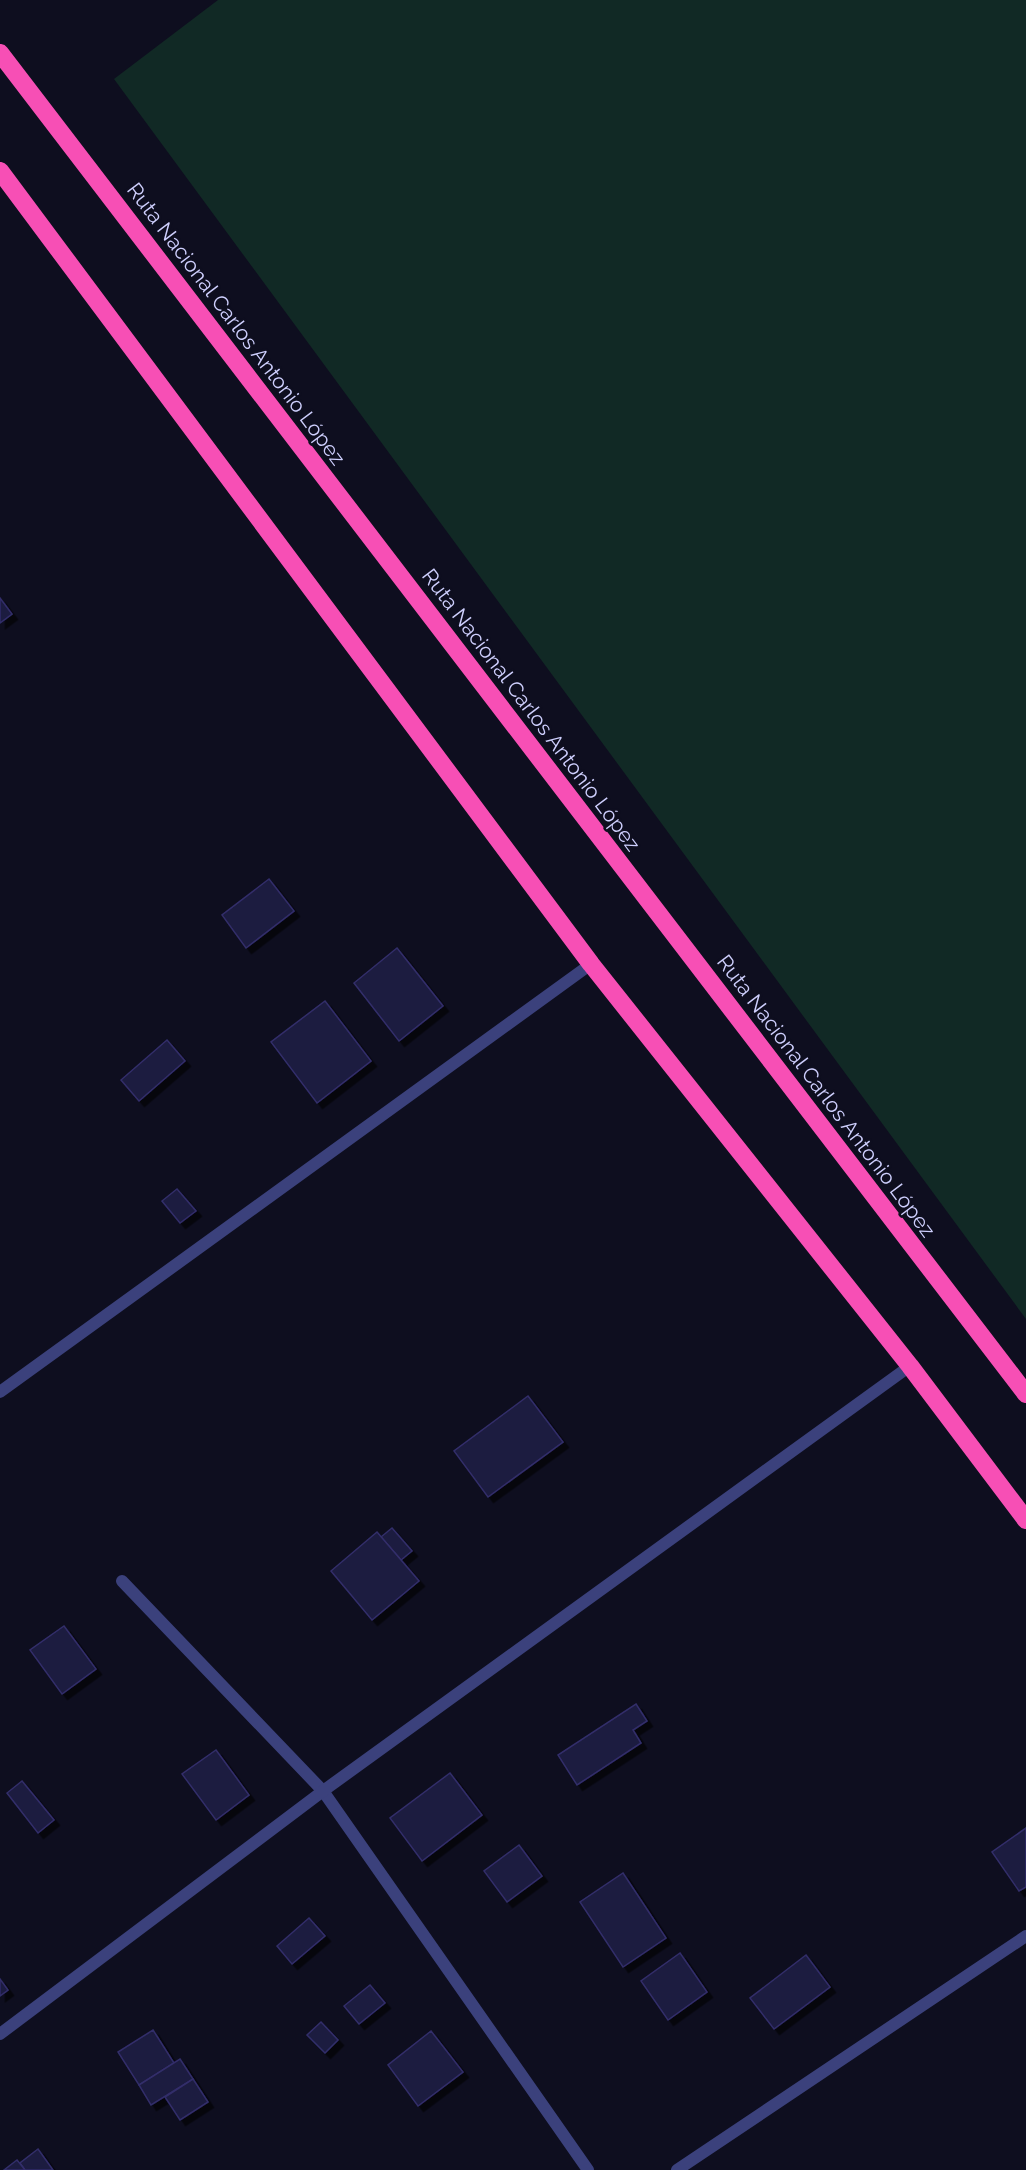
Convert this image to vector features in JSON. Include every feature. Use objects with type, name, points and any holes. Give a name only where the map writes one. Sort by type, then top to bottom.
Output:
[{"type":"highway","name":"Ruta Nacional Carlos Antonio López","points":[[0,53],[1026,1394]]},
{"type":"highway","points":[[0,171],[591,964],[910,1366],[1026,1520]]},
{"type":"street","points":[[0,1392],[591,964]]},
{"type":"street","points":[[0,2034],[324,1791],[910,1366]]},
{"type":"street","points":[[122,1581],[324,1791],[588,2170]]},
{"type":"street","points":[[677,2170],[1026,1936]]},
{"type":"green space","points":[[218,0],[1026,0],[1026,1319],[114,79]]},
{"type":"building","points":[[0,598],[12,614],[0,623]]},
{"type":"building","points":[[269,879],[294,911],[246,948],[222,915]]},
{"type":"building","points":[[397,948],[443,1006],[399,1041],[354,983]]},
{"type":"building","points":[[325,1001],[371,1061],[317,1103],[271,1042]]},
{"type":"building","points":[[167,1040],[185,1061],[139,1101],[121,1080]]},
{"type":"building","points":[[177,1189],[196,1211],[180,1223],[162,1201]]},
{"type":"building","points":[[528,1396],[563,1442],[488,1497],[454,1451]]},
{"type":"building","points":[[392,1528],[412,1551],[401,1560],[381,1537]]},
{"type":"building","points":[[377,1532],[419,1581],[372,1620],[331,1571]]},
{"type":"building","points":[[64,1626],[96,1669],[62,1694],[30,1650]]},
{"type":"building","points":[[636,1704],[647,1721],[633,1730],[641,1743],[577,1785],[558,1755]]},
{"type":"building","points":[[216,1750],[249,1795],[216,1820],[182,1774]]},
{"type":"building","points":[[450,1773],[482,1815],[422,1861],[390,1818]]},
{"type":"building","points":[[22,1781],[54,1820],[38,1833],[7,1793]]},
{"type":"building","points":[[1026,1828],[1026,1887],[1019,1891],[992,1852]]},
{"type":"building","points":[[519,1845],[542,1876],[507,1902],[484,1871]]},
{"type":"building","points":[[623,1873],[666,1938],[623,1967],[580,1902]]},
{"type":"building","points":[[309,1918],[325,1936],[292,1964],[277,1946]]},
{"type":"building","points":[[680,1953],[707,1992],[668,2020],[641,1981]]},
{"type":"building","points":[[806,1955],[830,1987],[774,2029],[750,1998]]},
{"type":"building","points":[[0,1979],[8,1990],[0,1996]]},
{"type":"building","points":[[370,1985],[385,2003],[359,2024],[344,2006]]},
{"type":"building","points":[[321,2022],[338,2040],[325,2053],[307,2035]]},
{"type":"building","points":[[153,2030],[174,2063],[139,2085],[118,2052]]},
{"type":"building","points":[[431,2031],[463,2072],[418,2106],[388,2065]]},
{"type":"building","points":[[180,2059],[193,2079],[151,2105],[139,2085]]},
{"type":"building","points":[[193,2079],[208,2102],[180,2120],[165,2097]]},
{"type":"building","points":[[38,2149],[53,2170],[25,2170],[20,2163]]},
{"type":"building","points":[[17,2160],[25,2170],[4,2170]]}]
